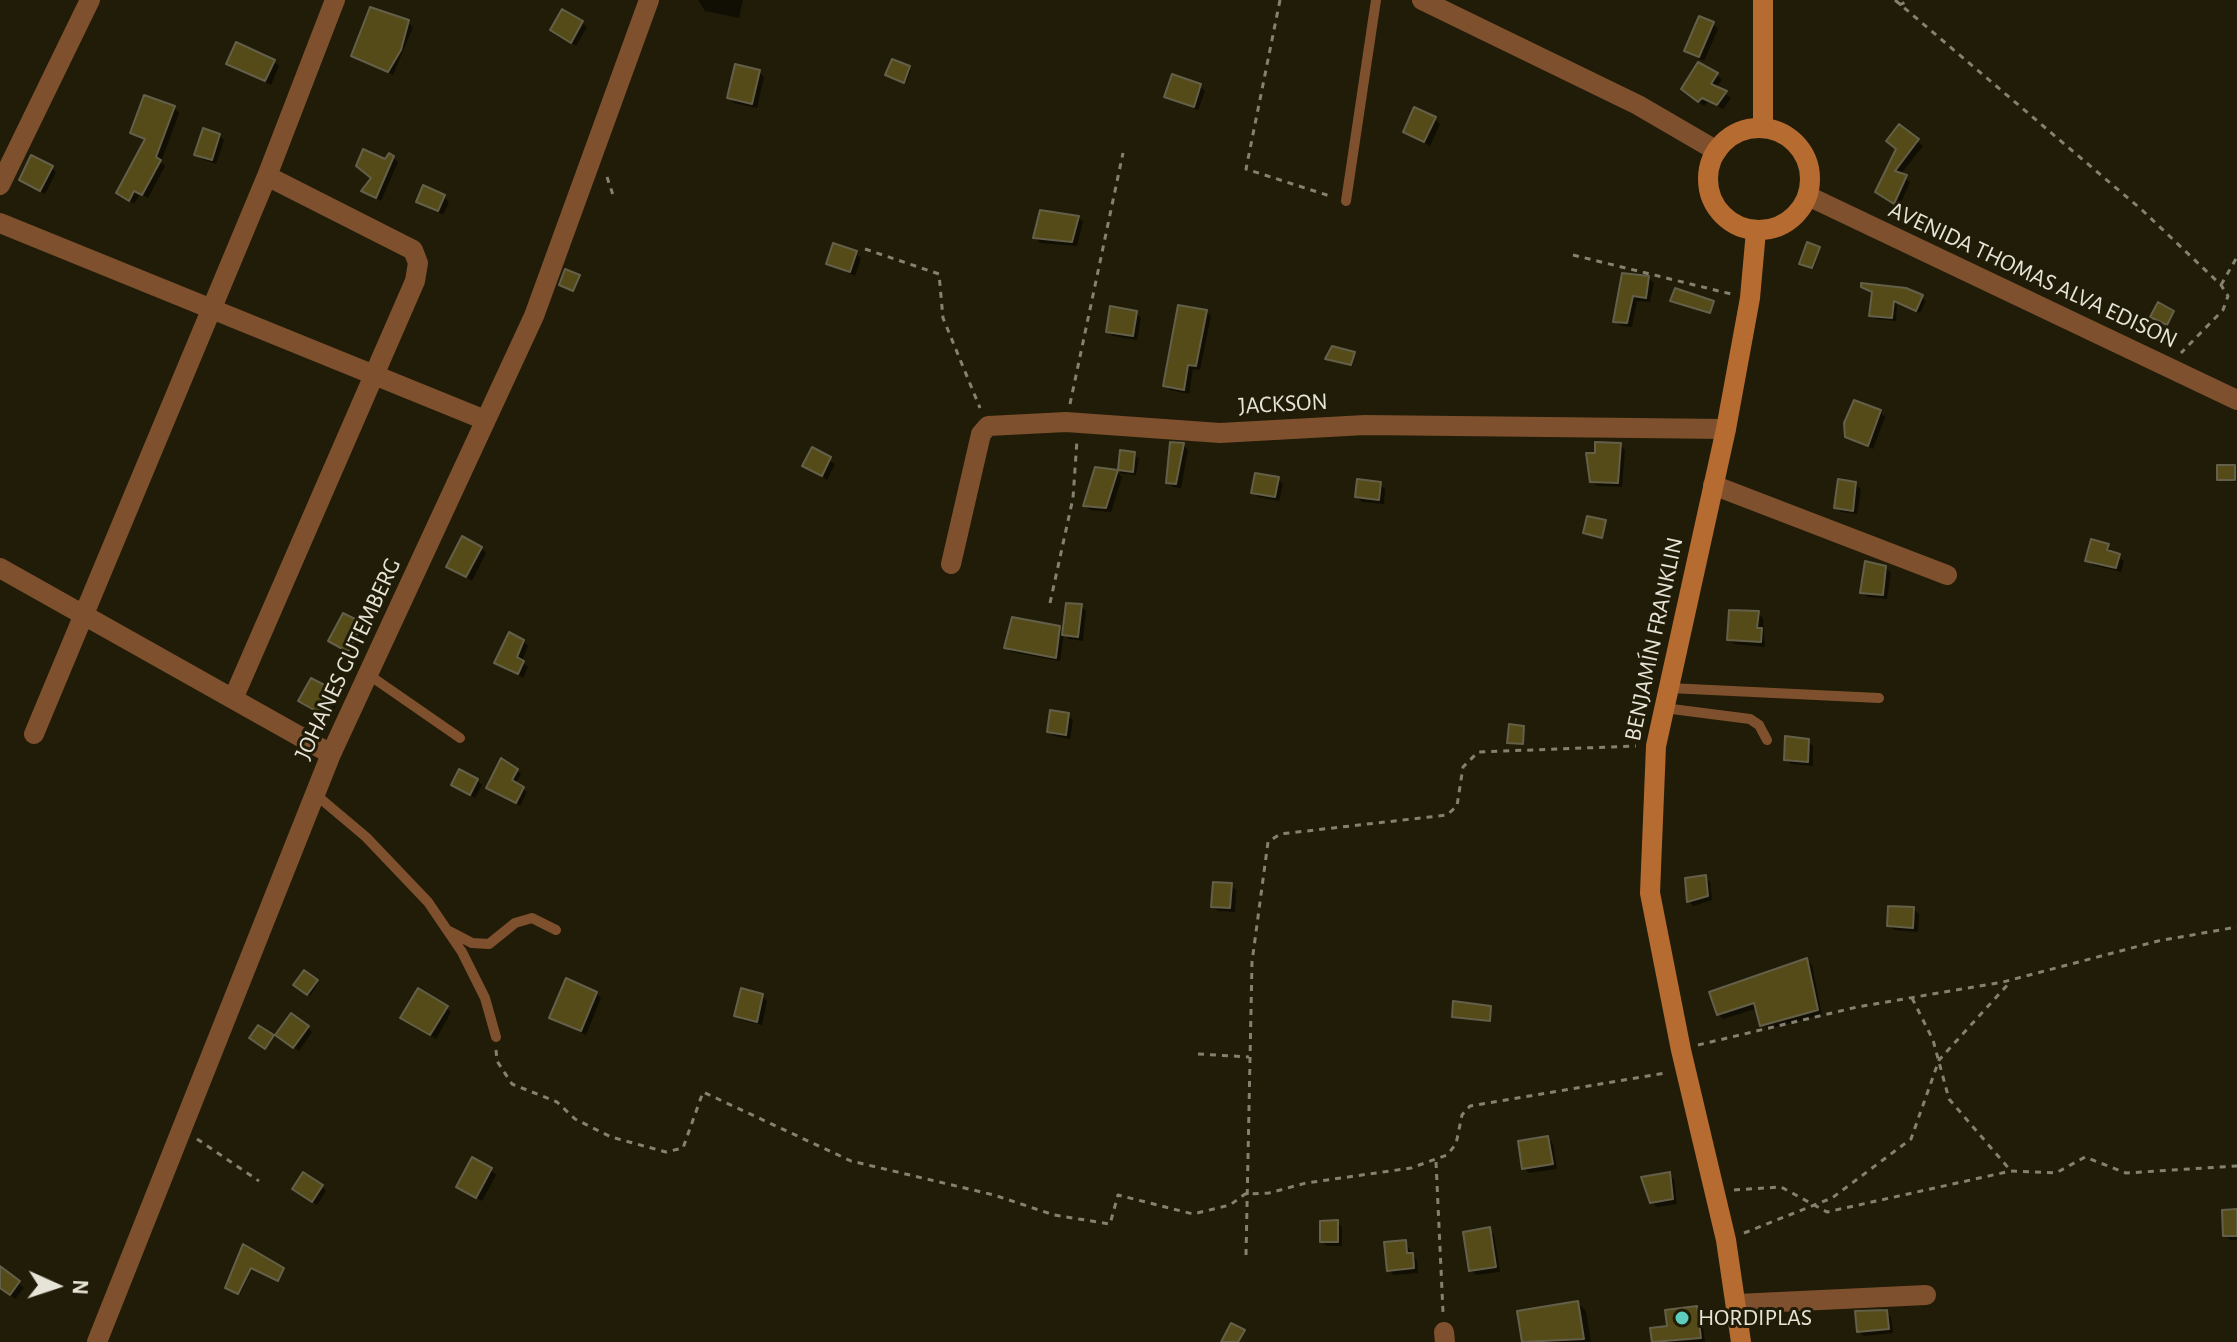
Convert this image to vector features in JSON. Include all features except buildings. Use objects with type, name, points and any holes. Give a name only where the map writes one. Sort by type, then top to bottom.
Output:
[{"type":"street","points":[[0,185],[90,0]]},
{"type":"street","points":[[34,734],[267,176],[335,0]]},
{"type":"street","name":"JOHANES GUTEMBERG","points":[[97,1342],[331,754],[534,316],[649,0]]},
{"type":"street","points":[[1422,0],[1638,105],[1717,151]]},
{"type":"street","points":[[1763,0],[1763,128]]},
{"type":"street","points":[[1763,128],[1776,130],[1798,145],[1809,169],[1808,196],[1802,208],[1781,226],[1756,231],[1731,222],[1713,202],[1708,176],[1717,151],[1737,133],[1763,128]]},
{"type":"street","points":[[233,699],[415,281],[418,263],[413,250],[267,176]]},
{"type":"street","name":"AVENIDA THOMAS ALVA EDISON","points":[[1808,196],[2237,400]]},
{"type":"street","points":[[0,223],[485,420]]},
{"type":"street","name":"BENJAMÍN FRANKLIN","points":[[1741,1342],[1726,1240],[1683,1059],[1650,893],[1656,746],[1726,429],[1750,298],[1756,231]]},
{"type":"street","name":"JACKSON","points":[[988,426],[1071,423],[1220,433],[1365,425],[1726,429]]},
{"type":"street","points":[[951,564],[981,434],[988,426]]},
{"type":"street","points":[[1713,485],[1947,575]]},
{"type":"street","points":[[0,568],[331,754]]},
{"type":"street","points":[[1737,1304],[1926,1295]]},
{"type":"lane","points":[[1346,201],[1376,0]]},
{"type":"lane","points":[[369,675],[460,738]]},
{"type":"lane","points":[[1667,698],[1879,698]]},
{"type":"lane","points":[[1667,698],[1750,719],[1759,725],[1767,740]]},
{"type":"lane","points":[[315,794],[366,837],[428,902],[485,998],[496,1037]]},
{"type":"lane","points":[[447,930],[472,943],[489,944],[515,923],[532,918],[556,930]]},
{"type":"path","points":[[1280,0],[1246,169],[1346,201]]},
{"type":"path","points":[[1895,0],[2142,210],[2221,285],[2228,296],[2223,310],[2166,368]]},
{"type":"path","points":[[1899,5],[1910,0]]},
{"type":"path","points":[[1050,603],[1073,498],[1071,423],[1123,153]]},
{"type":"path","points":[[865,249],[939,274],[943,318],[988,426]]},
{"type":"path","points":[[1573,255],[1750,298]]},
{"type":"path","points":[[2221,285],[2237,257]]},
{"type":"path","points":[[1246,1255],[1252,962],[1268,842],[1280,834],[1447,815],[1457,806],[1463,767],[1470,758],[1487,749],[1656,746]]},
{"type":"path","points":[[496,1037],[497,1061],[512,1084],[557,1102],[575,1119],[611,1137],[666,1152],[683,1148],[703,1092],[851,1161],[994,1195],[1054,1215],[1110,1224],[1118,1195],[1193,1214],[1230,1205],[1245,1194],[1269,1193],[1306,1183],[1436,1162],[1456,1144],[1462,1115],[1470,1106],[1618,1084],[1683,1059],[1857,1007],[2013,979],[2158,941],[2237,927]]},
{"type":"path","points":[[1726,1240],[1832,1198],[1911,1139],[1939,1060],[2013,979]]},
{"type":"path","points":[[1912,998],[1939,1060],[1949,1099],[2011,1171]]},
{"type":"path","points":[[1198,1054],[1249,1057]]},
{"type":"path","points":[[181,1127],[259,1181]]},
{"type":"path","points":[[1715,1192],[1781,1187],[1827,1212],[2011,1171],[2056,1173],[2085,1157],[2126,1173],[2237,1166]]},
{"type":"path","points":[[1436,1162],[1444,1337]]},
{"type":"place","name":"HORDIPLAS","points":[[1682,1318]]}]
